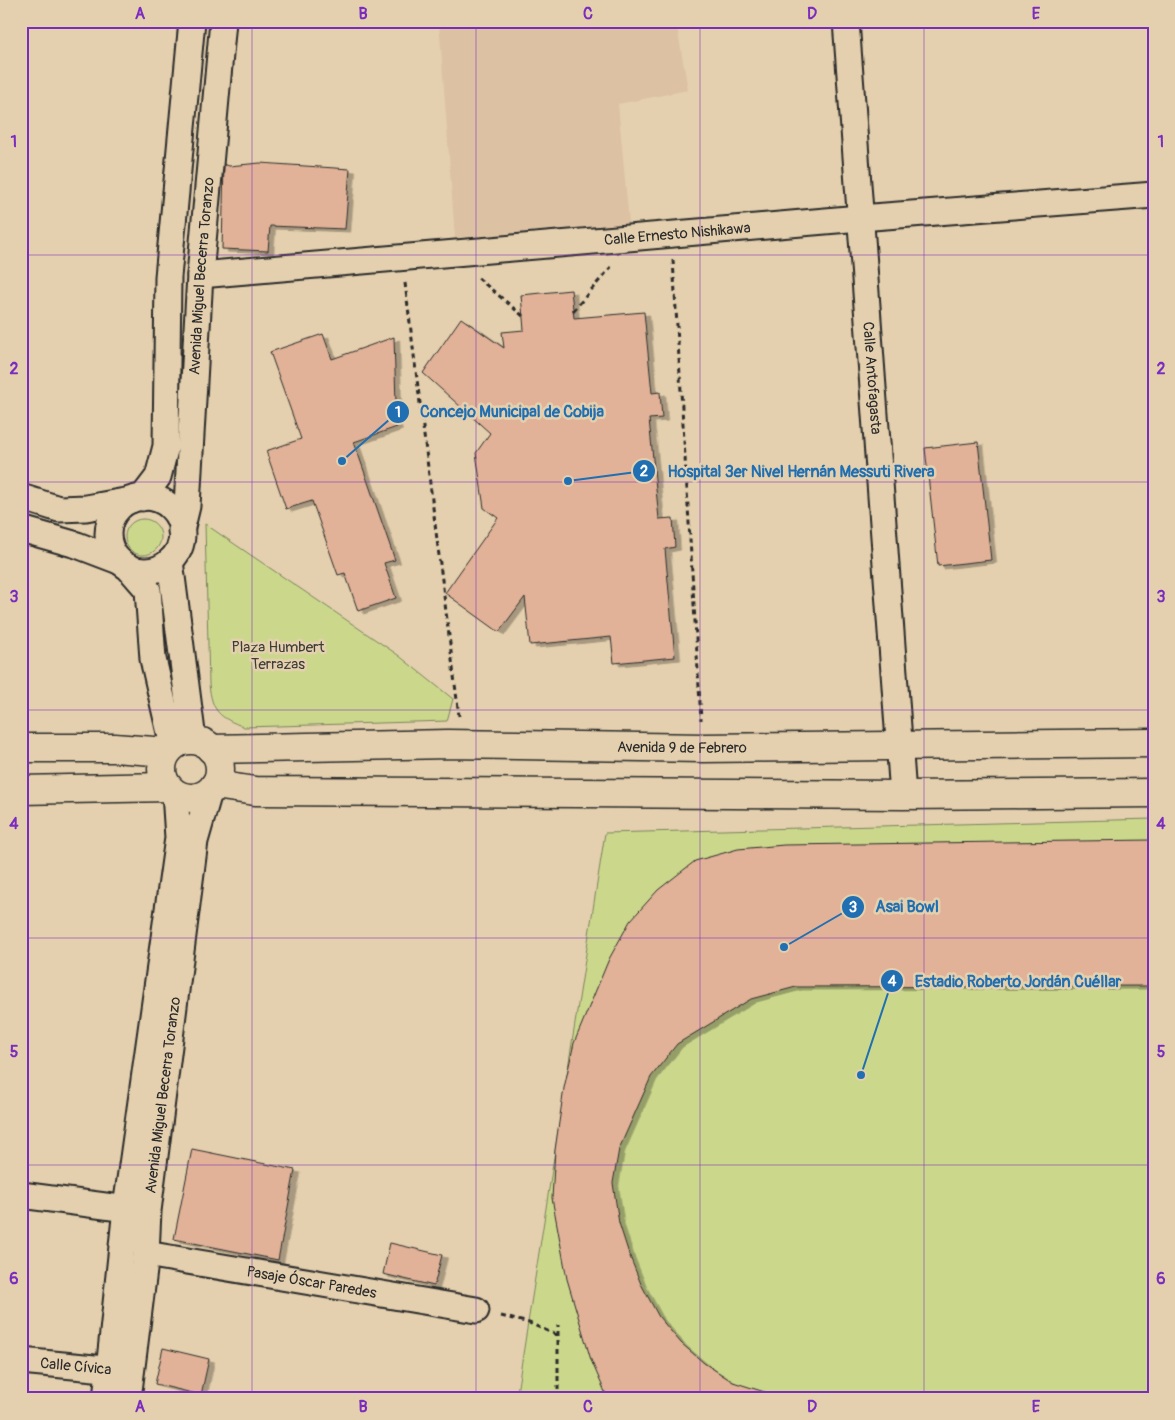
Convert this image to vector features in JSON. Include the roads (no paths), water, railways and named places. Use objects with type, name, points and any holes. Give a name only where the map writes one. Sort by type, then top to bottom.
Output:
[{"type":"main road","name":"Avenida 9 de Febrero","points":[[21,748],[463,744],[703,748],[1154,744]]},
{"type":"main road","points":[[172,790],[162,770],[186,747],[220,766],[219,776],[212,788]]},
{"type":"main road","points":[[21,790],[172,790],[191,798],[212,788],[255,791],[903,795],[1154,793]]},
{"type":"street","name":"Avenida Miguel Becerra Toranzo","points":[[137,499],[158,477],[166,446],[168,276],[192,21]]},
{"type":"street","name":"Avenida Miguel Becerra Toranzo","points":[[182,531],[187,506],[190,472],[200,275],[222,21]]},
{"type":"street","name":"Calle Antofagasta","points":[[846,21],[903,795]]},
{"type":"street","name":"Calle Ernesto Nishikawa","points":[[200,275],[860,218],[1154,195]]},
{"type":"street","points":[[21,497],[59,508],[86,508],[153,498],[164,503],[176,515],[182,531],[177,553],[170,561],[150,571],[123,564],[78,545],[21,529]]},
{"type":"street","points":[[137,499],[121,506],[113,516],[109,527],[108,539],[112,551],[148,590],[153,659],[186,747]]},
{"type":"street","points":[[170,561],[186,747]]},
{"type":"street","name":"Avenida Miguel Becerra Toranzo","points":[[106,1399],[120,1370],[146,1254],[137,1210],[195,841],[212,788]]},
{"type":"street","name":"Avenida Miguel Becerra Toranzo","points":[[128,1399],[120,1370],[178,838],[172,790]]},
{"type":"street","points":[[21,1195],[137,1210]]},
{"type":"street","name":"Pasaje Óscar Paredes","points":[[146,1254],[476,1310]]},
{"type":"street","name":"Calle Cívica","points":[[21,1361],[120,1370]]},
{"type":"place","name":"Concejo Municipal de Cobija","points":[[342,461]]},
{"type":"place","name":"Hospital 3er Nivel Hernán Messuti Rivera","points":[[568,481]]},
{"type":"place","name":"Asai Bowl","points":[[784,947]]},
{"type":"place","name":"Estadio Roberto Jordán Cuéllar","points":[[861,1075]]},
{"type":"park label","name":"Plaza Humbert Terrazas","points":[[278,656]]}]
